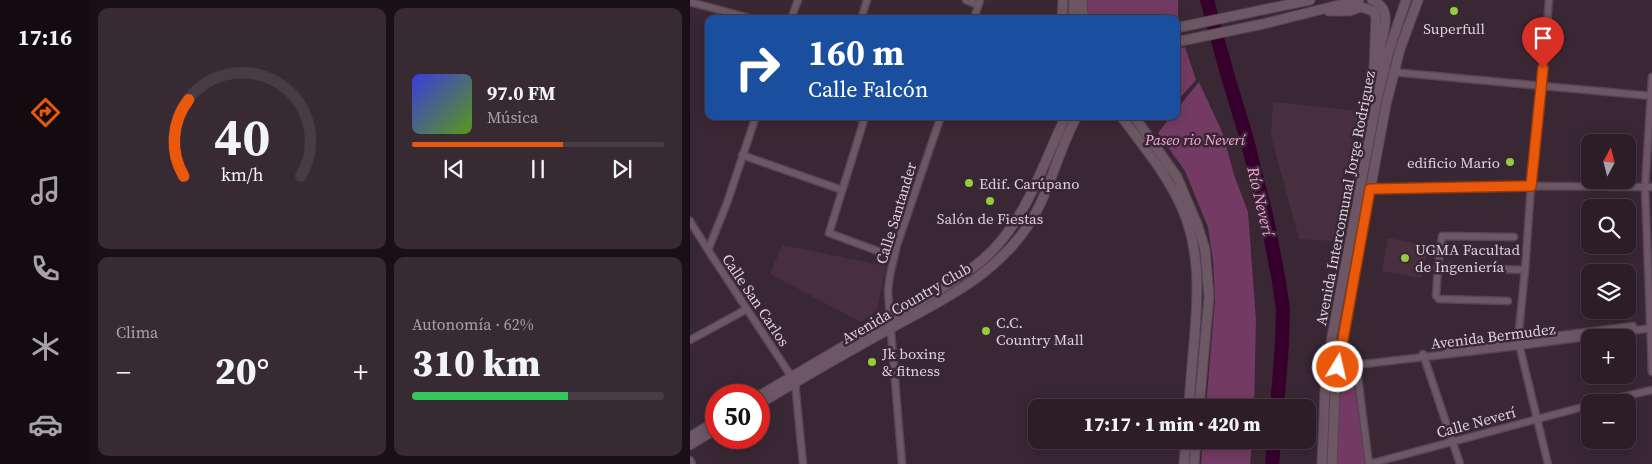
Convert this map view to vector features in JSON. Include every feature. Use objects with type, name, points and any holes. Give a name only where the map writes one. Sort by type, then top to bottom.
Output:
[{"type":"street","points":[[792,15],[798,0]]},
{"type":"street","points":[[862,15],[867,0]]},
{"type":"street","points":[[966,0],[979,2],[975,15]]},
{"type":"street","points":[[1062,0],[1062,15]]},
{"type":"street","points":[[1073,15],[1074,0]]},
{"type":"street","points":[[1082,0],[1082,15]]},
{"type":"street","points":[[1180,27],[1310,0]]},
{"type":"street","points":[[1180,41],[1263,24],[1359,0]]},
{"type":"street","points":[[1372,0],[1382,7],[1385,14],[1385,32],[1380,48],[1384,71],[1651,96]]},
{"type":"street","name":"Avenida Intercomunal Jorge Rodriguez","points":[[1322,464],[1327,366],[1376,102],[1389,50],[1406,0]]},
{"type":"street","name":"Avenida Intercomunal Jorge Rodriguez","points":[[1332,464],[1333,420],[1338,365],[1370,189],[1394,72],[1400,49],[1418,0]]},
{"type":"street","points":[[1548,0],[1518,343],[1548,464]]},
{"type":"street","points":[[690,2],[738,15]]},
{"type":"street","points":[[1321,10],[1349,11],[1361,7],[1368,8],[1376,17],[1374,67],[1376,102]]},
{"type":"street","points":[[1652,77],[1648,187],[1652,372]]},
{"type":"street","name":"Calle San Carlos","points":[[708,250],[727,203],[755,120]]},
{"type":"street","points":[[864,120],[829,235],[894,257]]},
{"type":"street","name":"Calle Santander","points":[[902,464],[888,291],[894,257],[940,120]]},
{"type":"street","name":"Avenida Country Club","points":[[770,396],[794,380],[890,324],[963,275],[991,252],[1006,235],[1023,210],[1064,120]]},
{"type":"street","name":"Avenida Country Club","points":[[890,324],[962,288],[981,276],[1006,254],[1020,238],[1039,207],[1075,120]]},
{"type":"street","points":[[1124,120],[1170,185],[1185,216],[1195,253],[1198,300],[1190,399]]},
{"type":"street","points":[[1137,120],[1177,177],[1206,249],[1208,296],[1200,399]]},
{"type":"street","points":[[742,156],[842,190]]},
{"type":"street","points":[[1370,189],[1531,186],[1648,187]]},
{"type":"street","name":"Calle San Carlos","points":[[690,221],[794,380]]},
{"type":"street","points":[[1508,301],[1439,299],[1436,296],[1438,267],[1442,236],[1514,237]]},
{"type":"street","points":[[1438,267],[1525,270]]},
{"type":"street","points":[[690,340],[747,308]]},
{"type":"street","name":"Avenida Bermudez","points":[[1338,365],[1651,326]]},
{"type":"street","points":[[1423,355],[1460,464]]},
{"type":"street","points":[[1356,363],[1369,464]]},
{"type":"street","points":[[794,380],[803,464]]},
{"type":"street","name":"Avenida Country Club","points":[[770,391],[794,380]]},
{"type":"street","points":[[1635,394],[1652,390]]},
{"type":"street","name":"Calle Neverí","points":[[1369,464],[1581,408]]},
{"type":"street","points":[[690,437],[705,428]]},
{"type":"street","points":[[690,445],[705,436]]},
{"type":"street","points":[[1184,464],[1185,449]]},
{"type":"street","points":[[1194,464],[1195,449]]},
{"type":"street","points":[[690,460],[692,464]]},
{"type":"shaded area","points":[[1273,102],[1359,111],[1334,241],[1299,239],[1271,136]]},
{"type":"shaded area","name":"UGMA Facultad de Ingeniería","points":[[1388,238],[1428,246],[1422,278],[1382,271]]},
{"type":"shaded area","points":[[782,245],[886,266],[877,310],[861,322],[770,274]]},
{"type":"green space","points":[[1087,0],[1178,0],[1178,15],[1088,15]]},
{"type":"green space","points":[[1185,47],[1196,80],[1180,98],[1180,48]]},
{"type":"green space","name":"Paseo rio Neverí","points":[[1199,82],[1223,134],[1234,175],[1248,212],[1256,320],[1254,399],[1207,399],[1215,300],[1213,260],[1208,227],[1185,171],[1158,133],[1168,120],[1180,120],[1180,105]]},
{"type":"green space","points":[[1352,369],[1366,464],[1336,464],[1341,370]]},
{"type":"green space","points":[[1202,449],[1251,449],[1250,464],[1201,464]]},
{"type":"waterway","name":"Río Neverí","points":[[1207,0],[1246,136],[1267,219],[1278,276],[1283,309],[1278,399]]},
{"type":"waterway","name":"Río Neverí","points":[[1272,464],[1273,449]]},
{"type":"place","name":"Superfull","points":[[1454,11]]},
{"type":"place","name":"edificio Mario","points":[[1510,162]]},
{"type":"place","name":"Edif. Carúpano","points":[[969,183]]},
{"type":"place","name":"Salón de Fiestas","points":[[990,201]]},
{"type":"place","name":"UGMA Facultad de Ingeniería","points":[[1405,258]]},
{"type":"place","name":"C.C. Country Mall","points":[[986,331]]},
{"type":"place","name":"Jk boxing & fitness","points":[[872,362]]},
{"type":"route","points":[[1338,367],[1370,189],[1531,186],[1543,68]]}]
